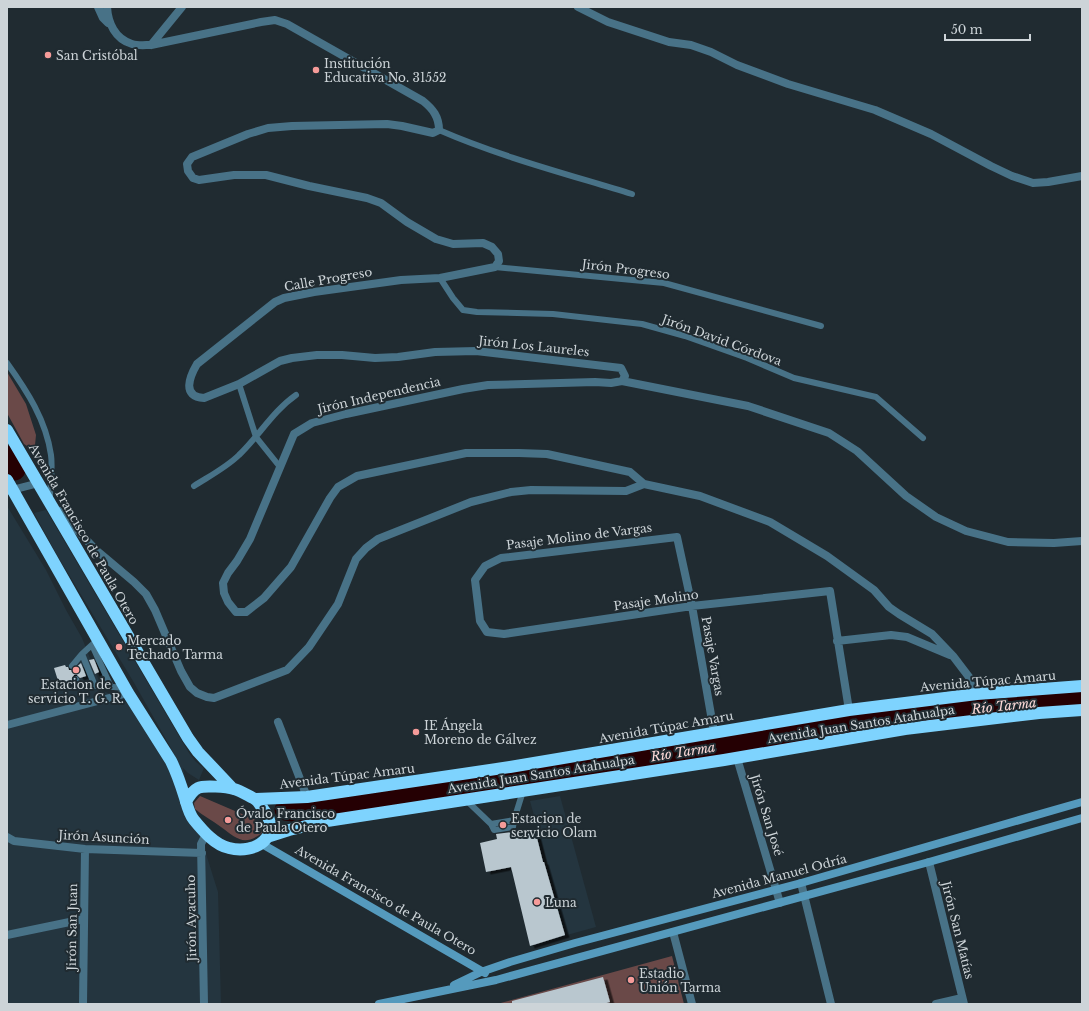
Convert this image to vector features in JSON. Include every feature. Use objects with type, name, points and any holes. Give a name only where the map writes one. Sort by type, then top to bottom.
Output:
[{"type":"highway","name":"Avenida Francisco de Paula Otero","points":[[7,430],[188,738],[198,752],[233,789]]},
{"type":"highway","points":[[9,487],[95,642],[171,761],[175,770],[186,802],[193,819],[206,834],[216,842],[228,848],[242,850],[265,841],[271,825],[268,815],[256,799],[233,789],[206,787],[198,788],[191,794],[186,802]]},
{"type":"highway","name":"Avenida Túpac Amaru","points":[[256,799],[307,797],[517,766],[849,710],[977,694],[1082,686]]},
{"type":"highway","name":"Avenida Juan Santos Atahualpa","points":[[265,841],[289,830],[327,821],[737,758],[905,729],[1039,713],[1082,710]]},
{"type":"main road","name":"Avenida Manuel Odría","points":[[444,990],[481,972],[613,933],[911,852],[1082,802]]},
{"type":"main road","points":[[379,1004],[496,980],[915,866],[1082,818]]},
{"type":"main road","name":"Avenida Francisco de Paula Otero","points":[[265,841],[496,980]]},
{"type":"main road","points":[[943,842],[947,857]]},
{"type":"main road","points":[[911,852],[915,866]]},
{"type":"main road","points":[[613,933],[617,947]]},
{"type":"street","points":[[98,7],[103,18],[122,40],[133,44],[151,45],[275,20],[287,24],[423,101],[431,107],[439,123],[439,130],[433,133],[387,124],[268,128],[248,134],[192,157],[187,164],[188,171],[193,178],[199,180],[234,175],[266,175],[367,198],[381,203],[407,222],[436,240],[453,244],[483,243],[492,247],[498,254],[499,261],[495,267]]},
{"type":"street","points":[[107,7],[111,26]]},
{"type":"street","points":[[151,45],[182,7]]},
{"type":"street","points":[[578,7],[608,22],[669,42],[691,45],[711,52],[737,65],[788,84],[875,110],[931,134],[1012,176],[1033,183],[1082,176]]},
{"type":"street","name":"Calle Progreso","points":[[193,395],[188,386],[190,375],[197,364],[275,302],[284,298],[401,280],[440,278],[495,267]]},
{"type":"street","name":"Jirón Los Laureles","points":[[193,395],[197,398],[204,398],[239,384],[280,361],[292,358],[324,355],[374,358],[398,357],[435,352],[476,351],[621,368],[625,376],[622,381]]},
{"type":"street","points":[[622,381],[748,406],[829,433],[857,451],[906,496],[936,517],[966,531],[1008,542],[1054,543],[1082,541]]},
{"type":"street","name":"Jirón Independencia","points":[[622,381],[612,384],[595,382],[488,385],[346,414],[312,423],[294,434],[250,539],[223,584],[224,593],[228,602],[236,612],[246,612],[264,598],[291,567],[330,498],[338,487],[357,476],[466,453],[519,452],[547,454],[630,472],[644,484]]},
{"type":"street","points":[[9,487],[39,483]]},
{"type":"street","points":[[50,502],[96,550],[146,594],[155,610],[181,671],[190,687],[207,697],[214,698],[287,670],[309,647],[338,604],[356,559],[366,548],[378,539],[471,502],[511,492],[531,490],[626,491],[644,484],[700,496],[770,522],[827,556],[874,590],[889,607],[898,614],[932,634],[953,656],[969,677],[977,694]]},
{"type":"street","name":"Pasaje Vargas","points":[[677,537],[692,606],[714,732]]},
{"type":"street","name":"Pasaje Molino de Vargas","points":[[487,632],[480,621],[475,580],[486,566],[501,558],[677,537]]},
{"type":"street","name":"Pasaje Molino","points":[[487,632],[504,634],[692,606],[830,591],[837,641]]},
{"type":"street","points":[[849,710],[837,641],[891,636],[907,637],[953,656]]},
{"type":"street","points":[[7,725],[127,691]]},
{"type":"street","points":[[278,722],[307,797]]},
{"type":"street","name":"Jirón San José","points":[[737,758],[780,902]]},
{"type":"street","name":"Jirón Ayacuho","points":[[204,1004],[201,844],[206,834]]},
{"type":"street","name":"Jirón Asunción","points":[[7,837],[14,841],[84,849],[202,853]]},
{"type":"street","name":"Jirón San Juan","points":[[83,1004],[84,849]]},
{"type":"street","name":"Jirón San Matías","points":[[929,862],[963,1001]]},
{"type":"street","points":[[801,882],[831,1004]]},
{"type":"street","points":[[7,935],[84,919]]},
{"type":"street","points":[[673,932],[692,1004]]},
{"type":"street","points":[[936,1004],[963,1001]]},
{"type":"lane","points":[[439,130],[471,144],[632,194]]},
{"type":"lane","name":"Jirón Progreso","points":[[495,267],[664,283],[821,326]]},
{"type":"lane","name":"Jirón David Córdova","points":[[440,278],[452,298],[463,310],[476,312],[553,314],[642,324],[685,336],[746,358],[794,378],[876,397],[923,438]]},
{"type":"lane","points":[[7,363],[36,407],[46,432],[51,456],[50,502]]},
{"type":"lane","points":[[239,384],[256,437],[280,466]]},
{"type":"lane","points":[[194,486],[238,456],[256,437],[263,426],[286,402],[296,395]]},
{"type":"lane","points":[[72,666],[95,642],[111,687]]},
{"type":"lane","points":[[82,654],[95,686]]},
{"type":"lane","points":[[76,679],[78,686],[111,687],[127,691]]},
{"type":"lane","points":[[466,800],[491,824],[514,820],[523,791]]},
{"type":"shaded area","points":[[7,372],[26,404],[36,435],[35,445],[30,448],[24,444],[7,413]]},
{"type":"shaded area","points":[[7,506],[46,570],[82,638],[103,691],[123,699],[172,750],[133,681],[57,555],[34,513],[46,510],[189,753],[196,762],[204,768],[199,780],[183,768],[191,806],[218,892],[221,1004],[7,1004]]},
{"type":"shaded area","points":[[200,796],[263,823],[262,833],[250,840],[240,839],[231,835],[195,809],[194,803]]},
{"type":"shaded area","points":[[560,796],[596,927],[567,935],[530,801]]},
{"type":"shaded area","name":"Estadio Unión Tarma","points":[[672,956],[684,1004],[497,1004]]},
{"type":"building","points":[[94,659],[99,672],[95,674],[89,660]]},
{"type":"building","points":[[81,663],[86,676],[80,678],[77,675],[74,675],[72,681],[70,681],[71,684],[60,687],[54,668],[65,665],[69,670],[73,670]]},
{"type":"building","points":[[535,830],[565,935],[530,946],[511,867],[486,872],[480,843],[497,839],[496,834],[513,832],[513,835]]},
{"type":"building","points":[[603,977],[610,1002],[603,1004],[512,1004],[512,1001]]},
{"type":"waterway","points":[[7,456],[15,470]]},
{"type":"waterway","name":"Río Tarma","points":[[285,810],[302,812],[343,807],[900,717],[1082,698]]},
{"type":"place","name":"San Cristóbal","points":[[48,55]]},
{"type":"place","name":"Institución Educativa No. 31552","points":[[316,70]]},
{"type":"place","name":"Mercado Techado Tarma","points":[[119,647]]},
{"type":"place","name":"Estacion de servicio T. G. R.","points":[[76,670]]},
{"type":"place","name":"IE Ángela Moreno de Gálvez","points":[[416,732]]},
{"type":"place","name":"Óvalo Francisco de Paula Otero","points":[[228,820]]},
{"type":"place","name":"Estacion de servicio Olam","points":[[503,825]]},
{"type":"place","name":"Luna","points":[[537,902]]},
{"type":"place","name":"Estadio Unión Tarma","points":[[631,980]]}]
